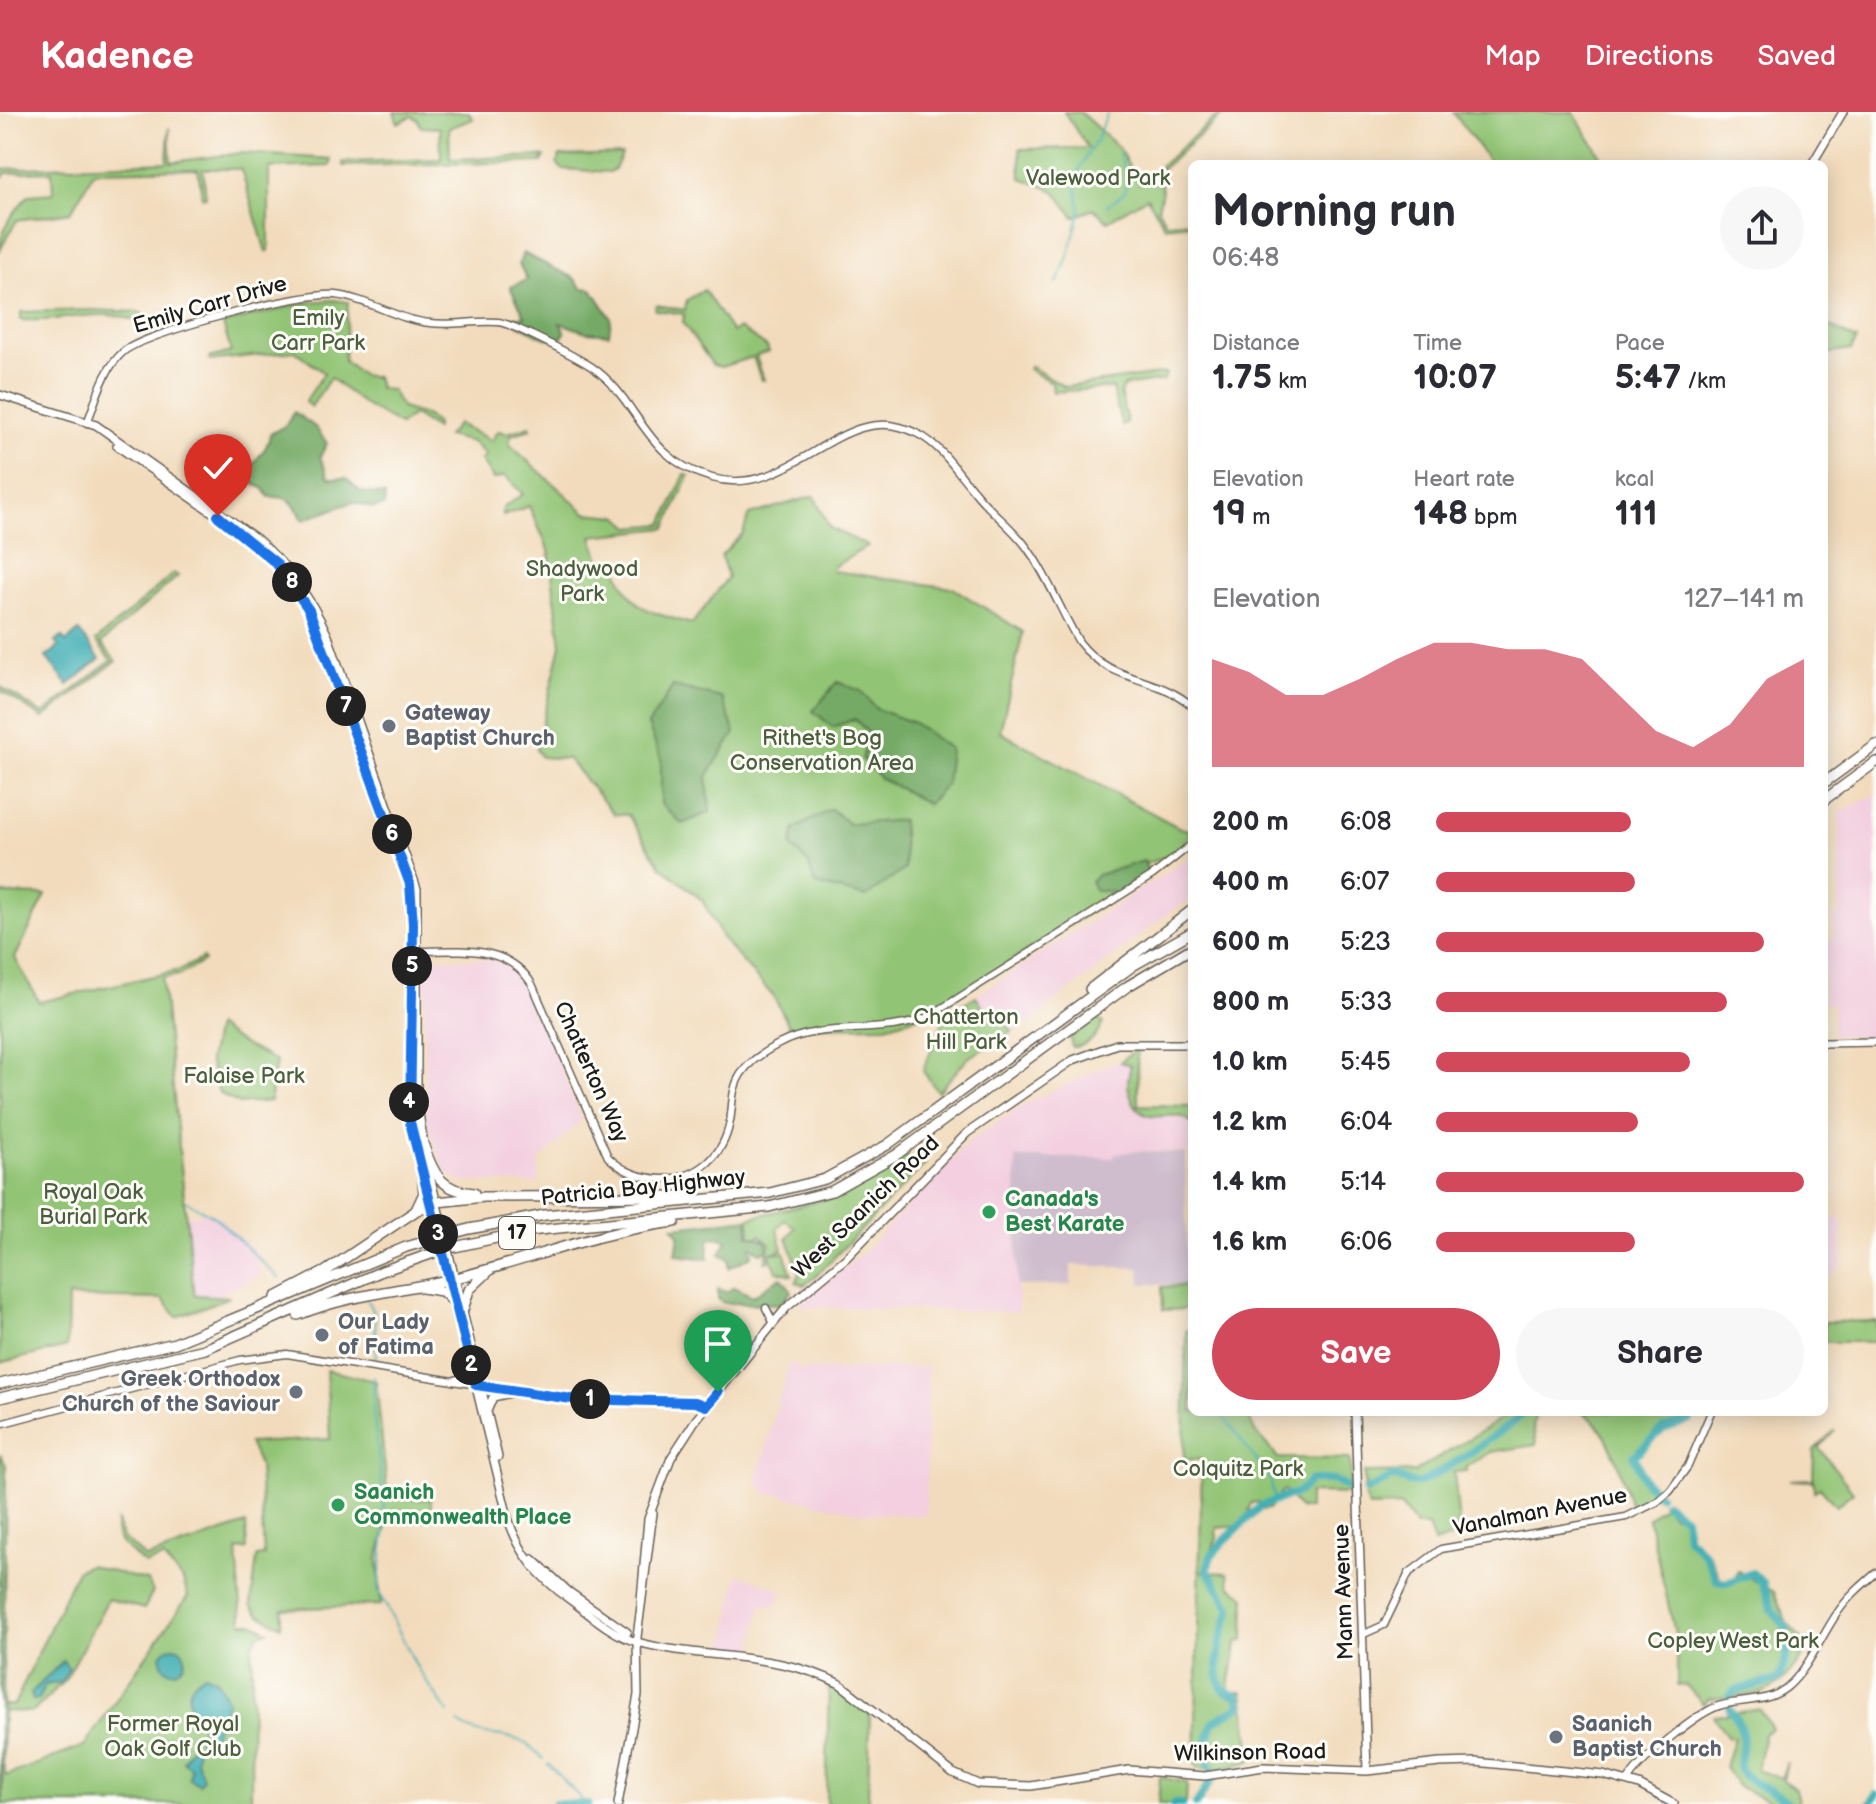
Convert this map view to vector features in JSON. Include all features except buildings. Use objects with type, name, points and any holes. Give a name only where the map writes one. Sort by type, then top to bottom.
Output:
[{"type":"highway","points":[[1828,780],[1876,745]]},
{"type":"highway","points":[[1828,800],[1876,764]]},
{"type":"highway","points":[[973,1082],[1188,913]]},
{"type":"highway","name":"Patricia Bay Highway","points":[[0,1384],[175,1343],[406,1247],[469,1229],[545,1215],[770,1193],[808,1185],[855,1165],[1134,965],[1188,934]]},
{"type":"highway","name":"Patricia Bay Highway","points":[[0,1398],[205,1349],[382,1271],[445,1249],[529,1231],[769,1207],[818,1196],[846,1185],[896,1155],[1128,986],[1188,952]]},
{"type":"highway","points":[[424,1146],[435,1175],[455,1190],[545,1195]]},
{"type":"highway","points":[[413,1212],[424,1193],[421,1163]]},
{"type":"highway","points":[[205,1349],[229,1343],[319,1306],[379,1291],[452,1279],[635,1228],[803,1204],[836,1193],[846,1185]]},
{"type":"highway","points":[[175,1343],[318,1276],[413,1212],[434,1203],[545,1195],[770,1193]]},
{"type":"highway","points":[[463,1310],[476,1280],[494,1267]]},
{"type":"highway","points":[[379,1291],[435,1289],[455,1303]]},
{"type":"main road","points":[[1814,160],[1843,112]]},
{"type":"main road","points":[[0,395],[87,423],[250,539],[298,591],[318,628],[410,884],[416,951],[417,1101],[437,1218],[463,1310],[508,1518],[520,1548],[535,1570],[616,1632],[637,1639]]},
{"type":"main road","points":[[416,951],[409,1106],[421,1163],[434,1203]]},
{"type":"main road","points":[[1828,1043],[1876,1042]]},
{"type":"main road","name":"West Saanich Road","points":[[618,1804],[638,1695],[637,1639],[648,1519],[653,1513],[671,1458],[706,1406],[773,1322],[846,1258],[967,1133],[1052,1074],[1090,1052],[1117,1044],[1188,1044]]},
{"type":"main road","points":[[452,1279],[455,1303],[488,1411],[513,1521],[529,1554],[546,1574],[637,1639]]},
{"type":"main road","points":[[454,1381],[467,1376],[469,1356]]},
{"type":"main road","points":[[488,1411],[493,1397],[520,1391]]},
{"type":"main road","name":"Mann Avenue","points":[[1355,1416],[1367,1771]]},
{"type":"main road","points":[[616,1626],[639,1621]]},
{"type":"main road","name":"Wilkinson Road","points":[[637,1639],[823,1675],[850,1692],[953,1773],[978,1784],[1031,1786],[1129,1770],[1205,1776],[1277,1766],[1367,1771],[1475,1762],[1603,1775],[1628,1781],[1674,1804]]},
{"type":"street","name":"Emily Carr Drive","points":[[87,423],[108,370],[133,344],[301,297],[337,295],[362,301],[401,318],[430,323],[503,322],[593,368],[672,460],[713,479],[744,481],[776,474],[847,432],[865,425],[896,425],[924,437],[1022,542],[1079,642],[1091,657],[1115,673],[1170,692],[1188,703]]},
{"type":"street","name":"Chatterton Way","points":[[416,951],[493,954],[522,970],[537,994],[608,1157],[617,1166],[645,1178],[683,1177],[699,1170],[719,1152],[725,1142],[736,1083],[748,1066],[767,1050],[799,1036],[894,1028],[928,1017],[1153,875],[1188,849]]},
{"type":"street","points":[[766,1308],[773,1322]]},
{"type":"street","points":[[0,1424],[250,1358],[287,1354],[572,1399],[695,1402],[706,1406]]},
{"type":"street","name":"Vanalman Avenue","points":[[1364,1634],[1384,1625],[1409,1573],[1441,1549],[1626,1517],[1657,1502],[1670,1491],[1688,1466],[1709,1416]]},
{"type":"street","points":[[1628,1781],[1640,1765],[1705,1712],[1724,1704],[1761,1700],[1786,1688],[1800,1673],[1844,1603],[1876,1573]]},
{"type":"shaded area","points":[[1876,794],[1876,1036],[1833,1036],[1833,1004],[1828,1003],[1828,940],[1833,939],[1833,917],[1839,916],[1839,813]]},
{"type":"shaded area","points":[[1188,859],[1188,900],[1022,1028],[1012,1032],[1005,1021],[989,1017],[976,996]]},
{"type":"shaded area","points":[[428,958],[497,960],[513,970],[530,993],[582,1120],[539,1161],[539,1183],[460,1182],[443,1170],[426,1120],[424,962]]},
{"type":"shaded area","points":[[1125,1061],[1131,1067],[1126,1085],[1134,1106],[1148,1116],[1188,1119],[1188,1152],[1134,1151],[1114,1158],[1016,1158],[1018,1312],[803,1307],[800,1304],[863,1253],[971,1140],[1029,1102],[1112,1063]]},
{"type":"shaded area","points":[[1134,1151],[1185,1153],[1187,1285],[1141,1284],[1140,1268],[1071,1265],[1071,1285],[1017,1286],[1016,1158],[1114,1158],[1114,1155]]},
{"type":"shaded area","points":[[204,1212],[217,1216],[254,1251],[261,1275],[216,1296],[194,1296],[186,1217]]},
{"type":"shaded area","points":[[1828,1218],[1842,1218],[1841,1266],[1830,1275]]},
{"type":"shaded area","points":[[789,1364],[796,1364],[798,1370],[928,1367],[926,1516],[861,1513],[764,1492],[757,1479]]},
{"type":"shaded area","points":[[738,1574],[782,1590],[776,1607],[761,1604],[752,1651],[725,1646]]},
{"type":"green space","points":[[394,112],[469,112],[473,119],[449,128],[450,159],[545,156],[542,162],[343,166],[343,162],[441,159],[440,128],[421,127],[412,116],[398,123]]},
{"type":"green space","name":"Valewood Park","points":[[1064,112],[1080,112],[1118,147],[1140,184],[1221,112],[1226,112],[1160,171],[1162,191],[1158,209],[1166,223],[1188,221],[1188,224],[1165,227],[1147,197],[1108,221],[1094,209],[1074,217],[1055,191],[1021,178],[1020,149],[1088,148]]},
{"type":"green space","points":[[1453,112],[1573,112],[1603,160],[1488,160]]},
{"type":"green space","points":[[169,127],[171,162],[241,153],[331,159],[330,166],[269,168],[269,252],[266,252],[241,169],[203,169],[206,197],[202,197],[198,169],[94,171],[71,212],[17,220],[0,250],[5,227],[29,195],[53,193],[52,171],[6,173],[1,179],[0,169],[167,162]]},
{"type":"green space","points":[[622,154],[615,169],[609,172],[562,169],[557,163],[560,156]]},
{"type":"green space","points":[[523,253],[574,278],[582,288],[592,289],[611,318],[609,334],[586,332],[560,323],[565,332],[561,339],[545,338],[508,319],[525,316],[510,287],[527,280],[519,264]]},
{"type":"green space","points":[[704,290],[732,332],[739,328],[767,347],[769,352],[756,356],[764,380],[761,380],[753,357],[721,367],[713,365],[683,323],[684,314],[655,310],[656,305],[685,310],[687,300]]},
{"type":"green space","name":"Emily Carr Park","points":[[307,302],[348,302],[344,361],[363,376],[376,377],[379,388],[391,390],[402,408],[427,416],[436,424],[436,429],[413,415],[400,425],[365,405],[330,378],[311,407],[305,402],[324,373],[295,351],[210,361],[209,358],[231,352],[223,324]]},
{"type":"green space","points":[[21,312],[138,312],[166,325],[142,332],[138,322],[111,315],[21,320]]},
{"type":"green space","points":[[1828,326],[1857,340],[1851,350],[1828,354]]},
{"type":"green space","points":[[1030,366],[1065,387],[1166,373],[1164,380],[1124,386],[1120,392],[1127,422],[1122,426],[1112,388],[1053,392],[1052,383],[1028,369]]},
{"type":"green space","points":[[294,412],[315,427],[327,443],[320,457],[329,478],[346,478],[361,492],[385,495],[384,506],[373,508],[353,502],[303,520],[290,501],[269,497],[264,489],[247,480],[270,434],[286,425]]},
{"type":"green space","name":"Rithet's Bog Conservation Area","points":[[458,424],[492,441],[497,431],[507,433],[530,426],[531,429],[511,435],[509,444],[586,513],[618,516],[630,527],[663,524],[685,474],[689,476],[666,528],[592,536],[600,560],[608,567],[616,566],[635,601],[653,612],[692,624],[728,577],[721,556],[743,533],[749,515],[814,496],[830,528],[868,546],[833,567],[833,571],[953,588],[1023,632],[1000,732],[1188,830],[1188,837],[1169,855],[1128,873],[1112,894],[1115,896],[928,1014],[886,1026],[804,1027],[792,1031],[774,997],[724,941],[702,900],[661,866],[628,815],[614,814],[568,759],[541,757],[536,749],[561,645],[549,550],[529,506],[503,516],[503,508],[523,494],[505,476],[493,479],[481,460],[486,455],[472,442],[447,436]]},
{"type":"green space","points":[[174,573],[178,576],[101,643],[116,661],[43,718],[0,690],[1,687],[43,714],[111,661],[96,641]]},
{"type":"green space","points":[[837,682],[861,691],[876,709],[914,723],[950,749],[946,784],[928,804],[880,778],[862,759],[869,734],[855,719],[833,727],[813,711]]},
{"type":"green space","points":[[673,686],[722,698],[735,733],[707,776],[710,812],[682,824],[661,804],[661,759],[648,725]]},
{"type":"green space","points":[[831,809],[849,824],[902,820],[905,869],[866,897],[815,884],[808,863],[791,847],[795,829]]},
{"type":"green space","points":[[1144,861],[1149,873],[1115,896],[1112,891],[1096,891],[1091,881],[1098,875]]},
{"type":"green space","name":"Royal Oak Burial Park","points":[[0,894],[46,895],[15,958],[39,1002],[180,970],[203,958],[204,961],[180,975],[162,978],[194,1295],[230,1297],[177,1317],[163,1299],[68,1297],[67,1347],[0,1363]]},
{"type":"green space","name":"Chatterton Hill Park","points":[[976,996],[989,1017],[1005,1021],[1012,1032],[968,1058],[938,1092],[923,1071],[946,1014]]},
{"type":"green space","points":[[1096,1018],[1103,1023],[1095,1036],[1087,1043],[1072,1047],[1070,1037]]},
{"type":"green space","name":"Falaise Park","points":[[216,1026],[276,1061],[270,1101],[239,1104],[219,1093],[209,1061]]},
{"type":"green space","points":[[1137,1049],[1138,1105],[1188,1106],[1188,1121],[1175,1116],[1151,1116],[1137,1108],[1128,1088],[1131,1065],[1120,1062]]},
{"type":"green space","points":[[906,1155],[910,1161],[909,1171],[921,1161],[925,1164],[815,1277],[804,1285],[796,1282],[800,1272],[787,1238],[795,1227],[785,1220],[777,1228],[783,1249],[768,1254],[784,1252],[792,1275],[777,1271],[770,1256],[769,1262],[765,1262],[770,1244],[761,1235],[755,1238],[750,1235],[749,1218],[838,1196]]},
{"type":"green space","points":[[748,1219],[749,1235],[767,1241],[768,1250],[761,1253],[751,1246],[752,1256],[729,1268],[729,1259],[720,1254],[727,1240],[716,1237],[709,1240],[708,1259],[676,1255],[679,1235],[673,1227]]},
{"type":"green space","points":[[781,1277],[792,1291],[781,1304],[724,1303],[718,1299],[718,1289],[727,1292],[734,1287],[753,1296]]},
{"type":"green space","points":[[1187,1286],[1188,1309],[1163,1310],[1162,1287]]},
{"type":"green space","points":[[1876,1321],[1876,1342],[1828,1342],[1828,1322]]},
{"type":"green space","name":"Colquitz Park","points":[[1188,1330],[1188,1416],[1249,1416],[1254,1430],[1278,1458],[1350,1459],[1351,1494],[1309,1493],[1309,1509],[1300,1509],[1283,1490],[1269,1509],[1264,1510],[1259,1502],[1251,1503],[1248,1516],[1240,1526],[1216,1528],[1217,1538],[1203,1572],[1228,1573],[1230,1585],[1245,1597],[1244,1641],[1237,1642],[1229,1692],[1243,1692],[1252,1761],[1224,1768],[1199,1768],[1195,1764],[1202,1460],[1184,1459]]},
{"type":"green space","points":[[326,1370],[376,1381],[388,1499],[431,1499],[431,1520],[389,1520],[378,1559],[381,1605],[283,1609],[281,1626],[258,1614],[251,1605],[257,1557],[264,1556],[259,1465],[249,1443],[330,1439]]},
{"type":"green space","name":"Colquitz Park","points":[[1506,1416],[1535,1416],[1536,1445],[1491,1452],[1466,1467],[1466,1471],[1454,1472],[1460,1536],[1434,1543],[1428,1526],[1416,1526],[1401,1506],[1369,1507],[1365,1500],[1364,1473],[1415,1472]]},
{"type":"green space","points":[[1588,1416],[1687,1416],[1686,1421],[1657,1430],[1636,1454],[1644,1478],[1660,1492],[1631,1507],[1608,1441]]},
{"type":"green space","points":[[1835,1430],[1819,1448],[1853,1492],[1836,1506],[1820,1487],[1814,1492],[1813,1481],[1790,1480],[1813,1479],[1814,1450]]},
{"type":"green space","points":[[0,1454],[6,1465],[2,1804],[0,1804]]},
{"type":"green space","name":"Copley West Park","points":[[1665,1505],[1672,1514],[1684,1519],[1686,1537],[1710,1556],[1722,1582],[1735,1578],[1738,1571],[1774,1592],[1786,1621],[1808,1647],[1778,1685],[1757,1694],[1709,1699],[1703,1704],[1686,1685],[1677,1686],[1677,1641],[1648,1518]]},
{"type":"green space","name":"Former Royal Oak Golf Club","points":[[117,1521],[122,1537],[146,1558],[246,1524],[247,1549],[237,1550],[242,1623],[252,1623],[268,1631],[258,1635],[252,1647],[251,1804],[0,1804],[0,1750],[6,1776],[84,1746],[188,1596],[183,1580],[163,1558],[145,1564],[124,1546],[117,1534]]},
{"type":"green space","name":"Former Royal Oak Golf Club","points":[[89,1565],[147,1581],[153,1592],[144,1609],[108,1599],[66,1679],[33,1712],[0,1711],[0,1705],[14,1705],[77,1570]]},
{"type":"green space","points":[[829,1681],[870,1712],[868,1804],[826,1804]]},
{"type":"green space","points":[[1760,1709],[1772,1729],[1764,1734],[1757,1770],[1781,1778],[1787,1762],[1783,1780],[1795,1789],[1799,1804],[1775,1804],[1737,1786],[1725,1767],[1734,1737],[1728,1737],[1713,1716]]},
{"type":"green space","points":[[1160,1777],[1187,1783],[1186,1804],[1158,1804]]},
{"type":"water","points":[[79,631],[100,659],[68,685],[46,657],[59,647],[55,642],[62,637],[66,642]]},
{"type":"water","points":[[173,1647],[181,1651],[185,1659],[181,1667],[173,1671],[165,1667],[161,1659],[165,1651]]},
{"type":"water","points":[[63,1661],[69,1668],[61,1682],[45,1685],[38,1699],[33,1700],[31,1693]]},
{"type":"water","points":[[205,1674],[217,1680],[228,1701],[213,1736],[200,1745],[198,1738],[204,1731],[191,1708],[189,1694],[196,1680]]},
{"type":"water","points":[[197,1745],[196,1759],[203,1778],[199,1784],[189,1779],[191,1768],[183,1761],[192,1746]]},
{"type":"waterway","points":[[1057,283],[1068,257],[1080,212],[1076,184],[1080,167],[1096,141],[1108,112]]},
{"type":"waterway","points":[[1107,206],[1125,192],[1126,172],[1119,154]]},
{"type":"waterway","points":[[186,1201],[216,1218],[279,1278]]},
{"type":"waterway","points":[[367,1300],[375,1316],[376,1362]]},
{"type":"waterway","points":[[374,1377],[373,1409],[386,1523],[378,1590],[418,1669],[448,1713]]},
{"type":"waterway","points":[[1223,1416],[1270,1479],[1275,1501]]},
{"type":"waterway","points":[[1366,1491],[1393,1477],[1415,1483],[1425,1480],[1472,1451],[1519,1416]]},
{"type":"waterway","points":[[1659,1495],[1645,1482],[1634,1456],[1663,1429],[1690,1420],[1690,1416]]},
{"type":"waterway","points":[[1196,1804],[1213,1778],[1205,1750],[1213,1722],[1241,1706],[1238,1696],[1223,1690],[1220,1681],[1220,1650],[1231,1609],[1207,1569],[1211,1556],[1261,1506],[1299,1492],[1311,1480],[1332,1480],[1353,1490]]},
{"type":"waterway","points":[[1665,1503],[1684,1517],[1687,1537],[1705,1554],[1717,1581],[1727,1583],[1752,1573],[1763,1583],[1772,1610],[1786,1627],[1788,1651],[1780,1677]]},
{"type":"waterway","points":[[1728,1698],[1734,1691],[1777,1680]]},
{"type":"waterway","points":[[1730,1709],[1742,1731],[1739,1767],[1743,1774],[1789,1804]]},
{"type":"waterway","points":[[457,1722],[479,1733],[522,1742],[543,1759]]},
{"type":"waterway","points":[[548,1764],[585,1803]]},
{"type":"waterway","points":[[1870,1804],[1876,1795]]},
{"type":"waterway","points":[[555,1804],[588,1804]]},
{"type":"waterway","points":[[1173,1804],[1182,1804]]},
{"type":"place","name":"Gateway Baptist Church","points":[[389,726]]},
{"type":"place","name":"Canada's Best Karate","points":[[989,1212]]},
{"type":"place","name":"Our Lady of Fatima","points":[[322,1335]]},
{"type":"place","name":"Greek Orthodox Church of the Saviour","points":[[296,1392]]},
{"type":"place","name":"Saanich Commonwealth Place","points":[[338,1505]]},
{"type":"place","name":"Saanich Baptist Church","points":[[1556,1737]]},
{"type":"route","points":[[218,516],[276,563],[309,610],[410,884],[413,924],[410,1122],[476,1385],[546,1396],[695,1402],[706,1406],[718,1392]]},
{"type":"park label","name":"Shadywood Park","points":[[582,582]]}]
